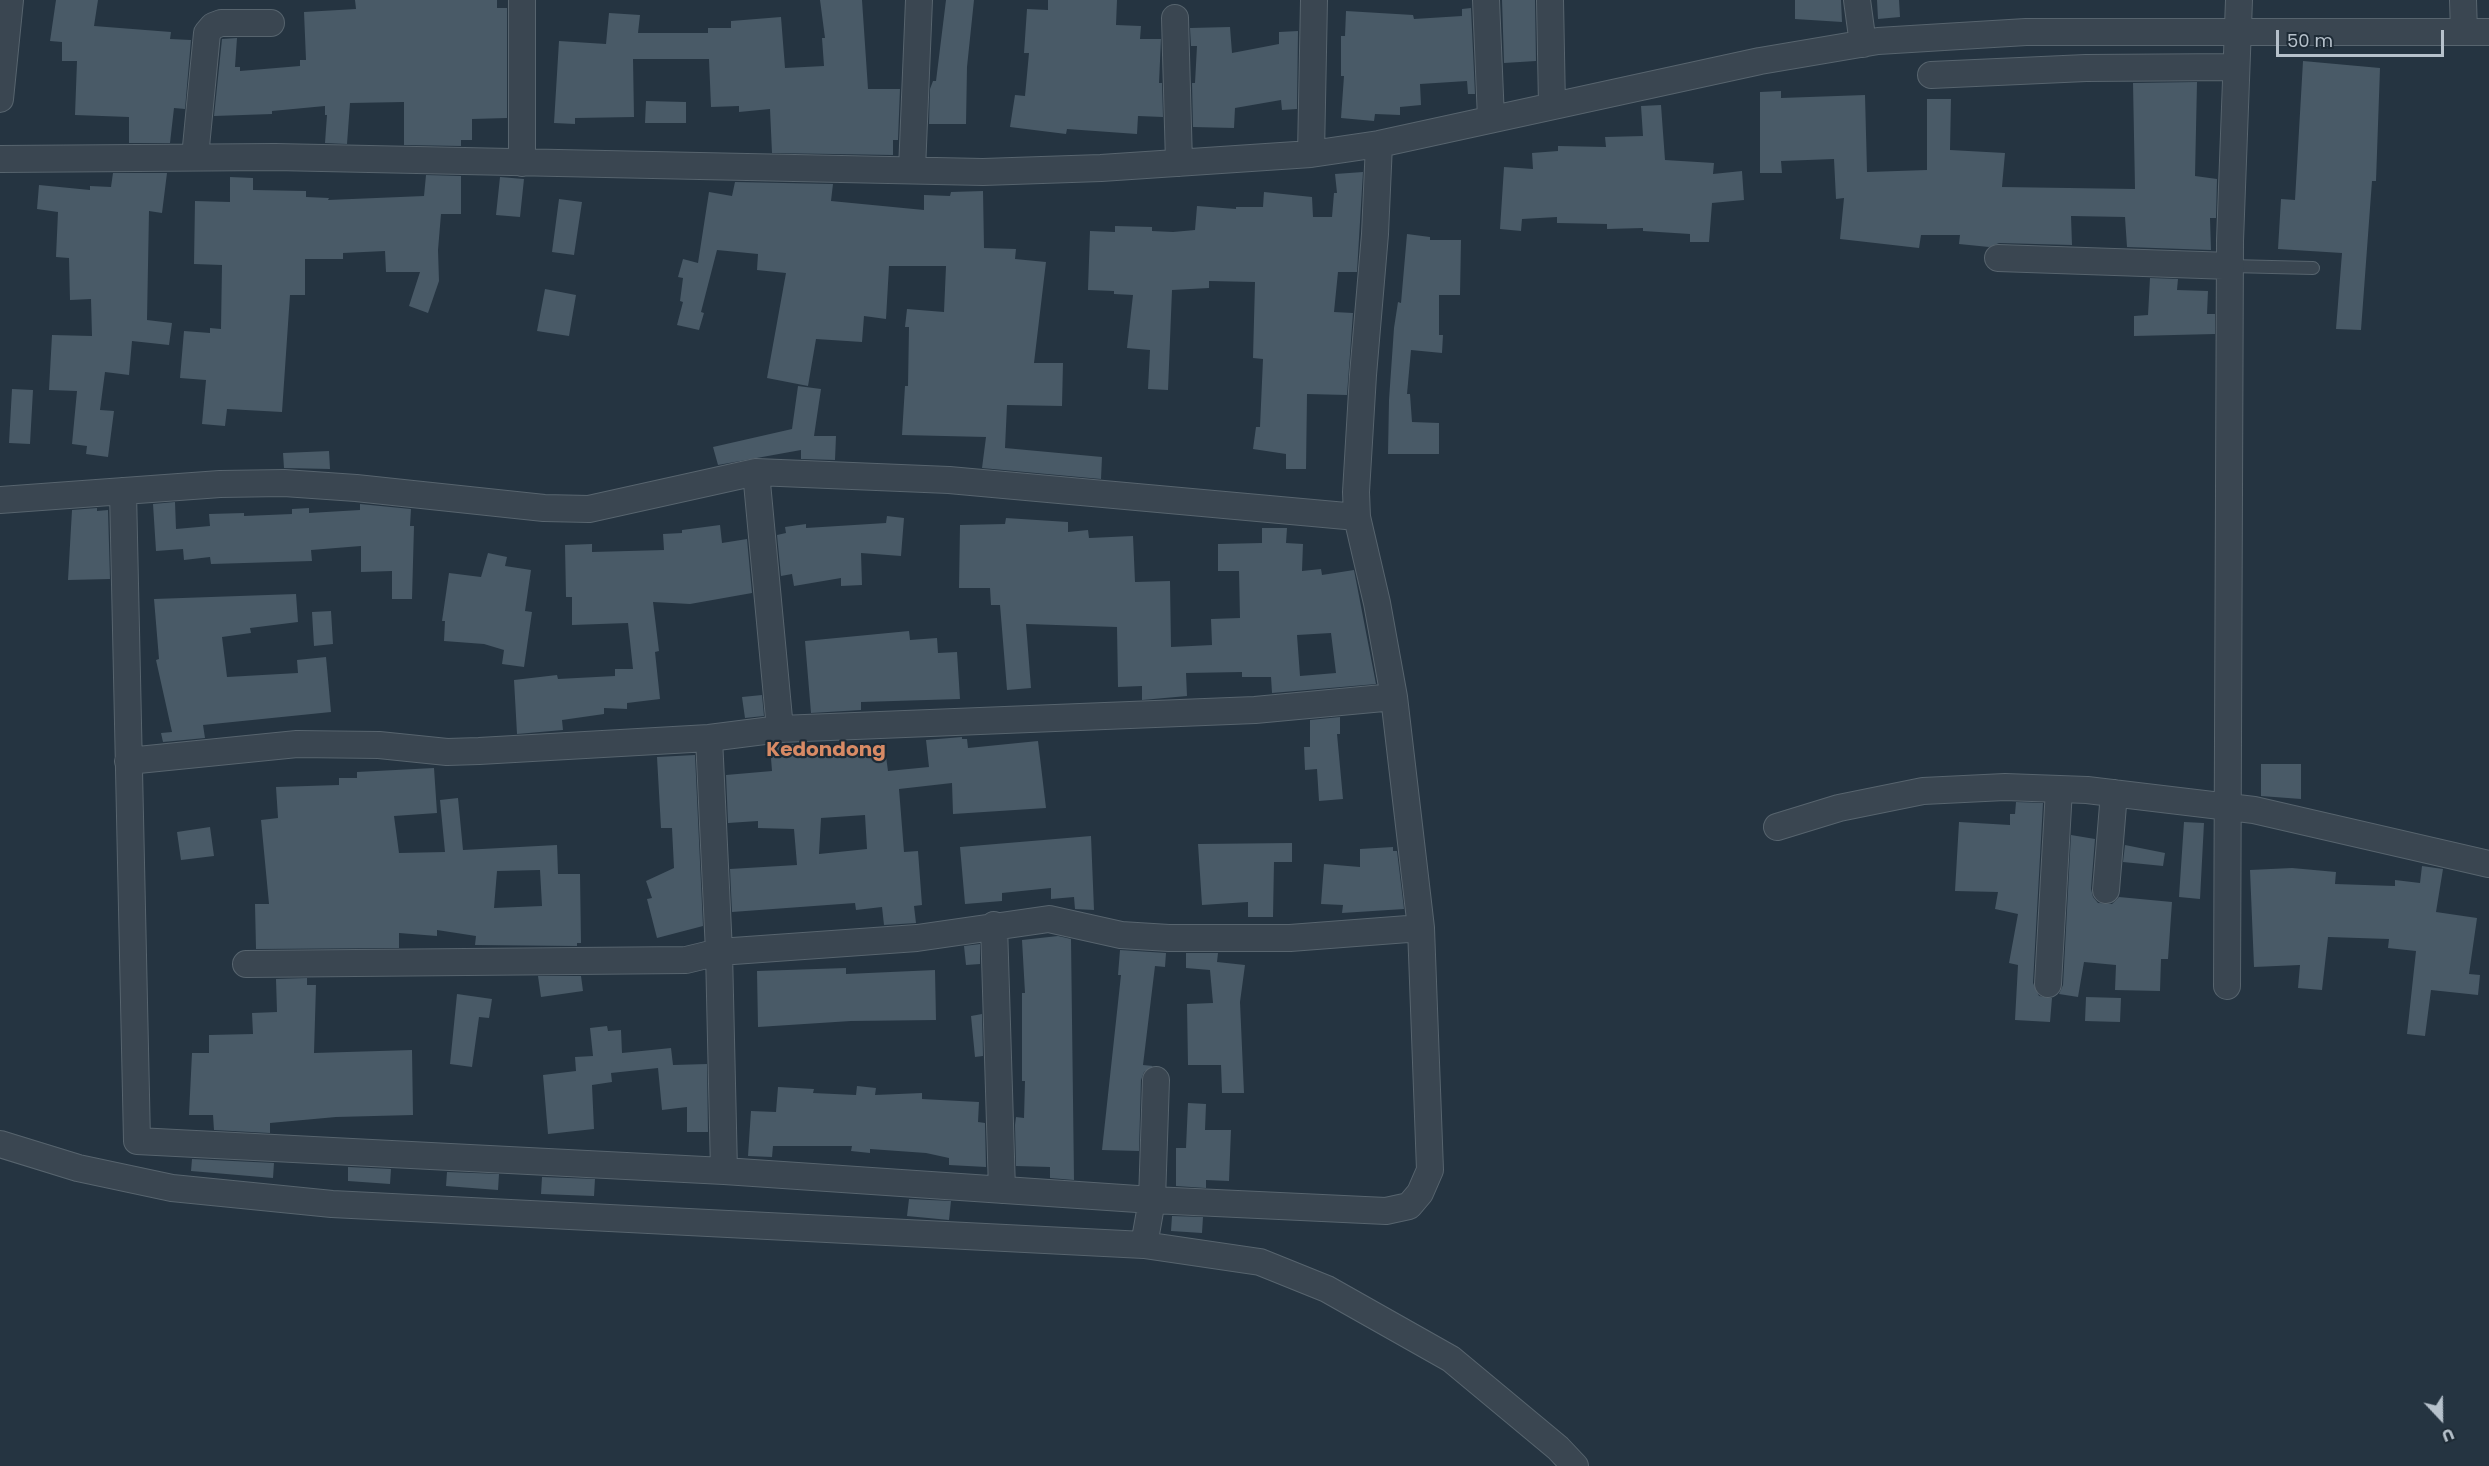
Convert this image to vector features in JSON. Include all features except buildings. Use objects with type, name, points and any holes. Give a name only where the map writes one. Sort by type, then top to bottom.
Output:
[{"type":"street","points":[[0,99],[10,0]]},
{"type":"street","points":[[522,0],[522,163]]},
{"type":"street","points":[[912,170],[919,0]]},
{"type":"street","points":[[1311,154],[1314,0]]},
{"type":"street","points":[[1486,0],[1491,119]]},
{"type":"street","points":[[1550,0],[1552,106]]},
{"type":"street","points":[[1857,0],[1863,44]]},
{"type":"street","points":[[2227,986],[2230,266],[2238,0]]},
{"type":"street","points":[[0,159],[195,157],[995,172],[1179,163],[1311,154],[1379,144],[1760,61],[1863,44],[1970,34],[2077,31],[2477,32],[2463,0]]},
{"type":"street","points":[[1175,18],[1179,163]]},
{"type":"street","points":[[195,157],[207,33],[213,26],[221,23],[271,23]]},
{"type":"street","points":[[2077,31],[2077,68]]},
{"type":"street","points":[[1970,34],[1974,72]]},
{"type":"street","points":[[1931,75],[2077,68],[2236,67]]},
{"type":"street","points":[[137,1141],[724,1171],[1152,1200],[1386,1211],[1409,1206],[1420,1193],[1430,1170],[1421,928],[1394,697],[1358,517],[1358,447],[1375,234],[1379,144]]},
{"type":"street","points":[[1998,258],[2230,266]]},
{"type":"street","points":[[0,500],[285,483],[356,488],[544,508],[589,509],[756,472],[949,480],[1358,517]]},
{"type":"street","points":[[756,472],[780,729]]},
{"type":"street","points":[[123,491],[137,1141],[133,1181]]},
{"type":"street","points":[[128,761],[297,744],[379,744],[447,752],[709,738],[780,729],[1244,710],[1394,697]]},
{"type":"street","points":[[709,738],[719,952],[724,1171]]},
{"type":"street","points":[[1777,827],[1839,808],[1923,791],[2005,787],[2059,789],[2114,793],[2227,807],[2489,864]]},
{"type":"street","points":[[2048,984],[2059,789]]},
{"type":"street","points":[[2106,891],[2114,793]]},
{"type":"street","points":[[246,964],[686,960],[719,952],[896,940],[1050,919],[1121,935],[1169,938],[1290,938],[1421,928]]},
{"type":"street","points":[[994,925],[1002,1190]]},
{"type":"street","points":[[1144,1245],[1152,1200],[1156,1080]]},
{"type":"street","points":[[0,1144],[78,1168],[133,1181],[172,1188],[332,1204],[1144,1245],[1260,1262],[1327,1289],[1452,1359],[1558,1448],[1575,1466]]},
{"type":"lane","points":[[2230,266],[2313,268]]},
{"type":"district","name":"Kedondong","points":[[826,751]]}]
